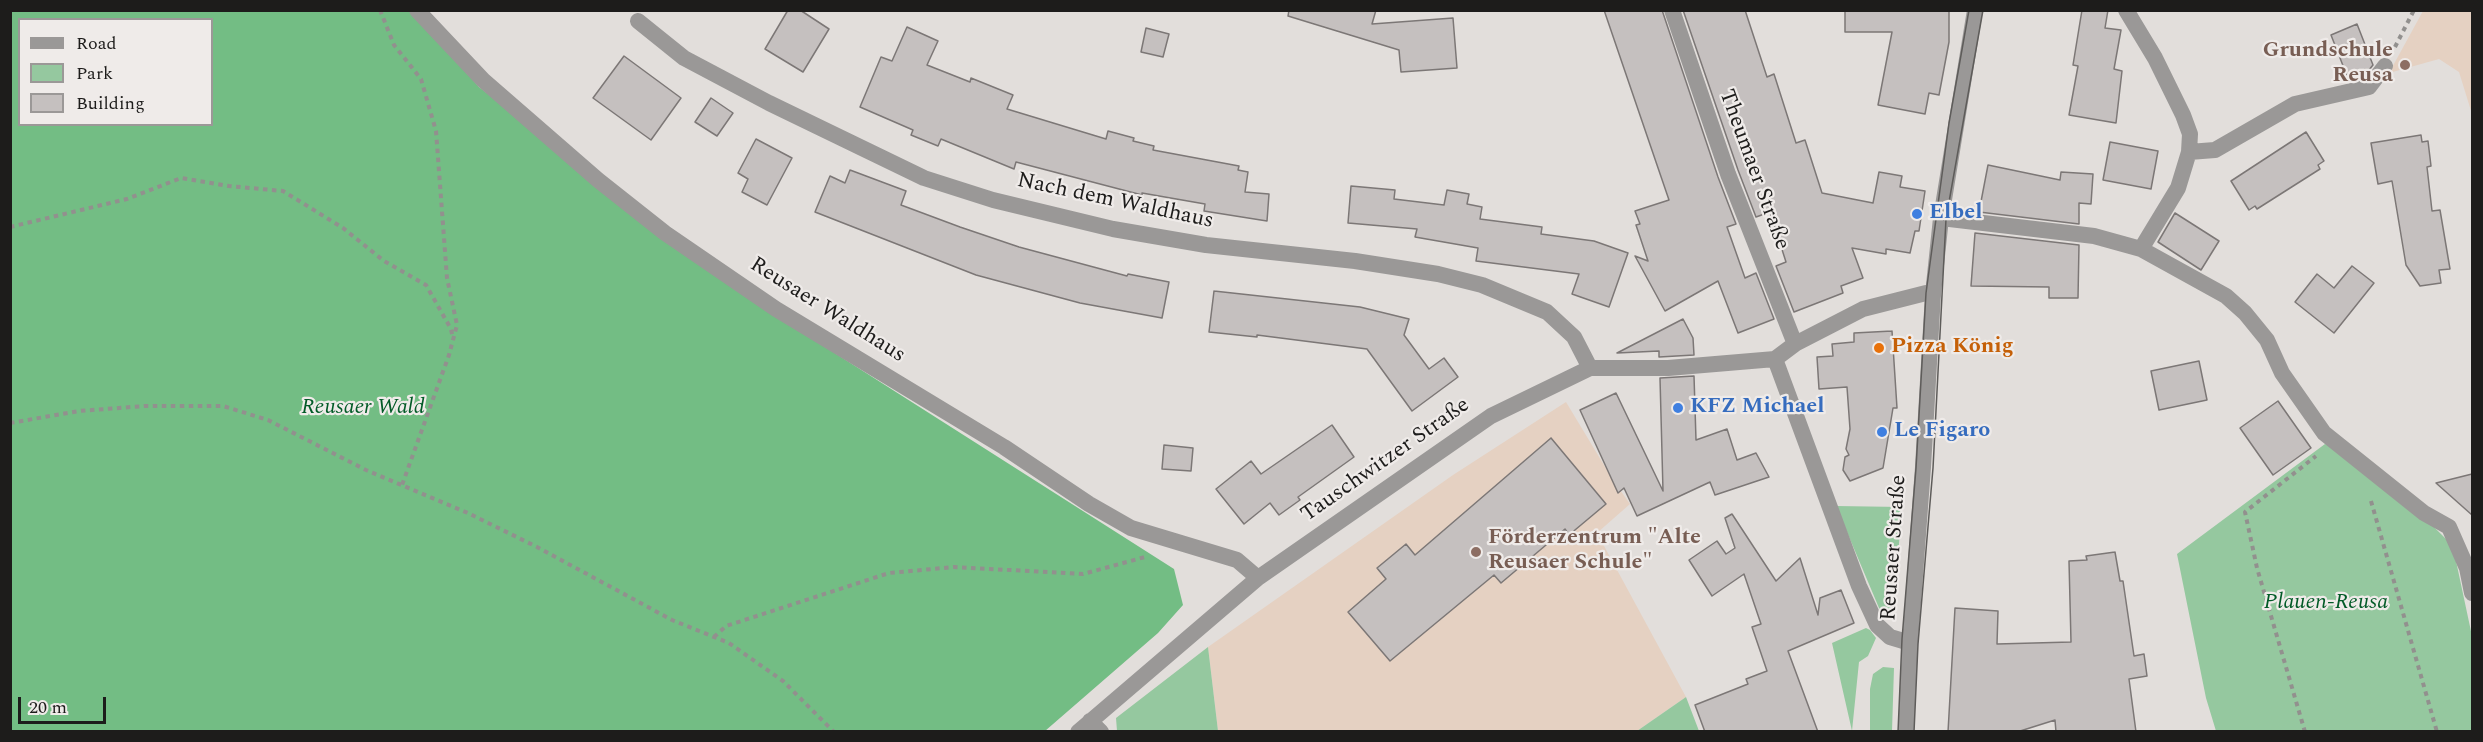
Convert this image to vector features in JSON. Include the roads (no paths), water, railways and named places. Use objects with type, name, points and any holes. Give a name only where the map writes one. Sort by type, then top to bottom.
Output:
[{"type":"street","name":"Reusaer Waldhaus","points":[[417,10],[483,80],[598,180],[665,233],[776,309],[944,410],[1089,504],[1131,528],[1237,561],[1258,578]]},
{"type":"street","name":"Theumaer Straße","points":[[1672,10],[1728,174],[1795,344]]},
{"type":"street","name":"Reusaer Straße","points":[[1906,732],[1933,294],[1941,218],[1975,10]]},
{"type":"street","points":[[2126,10],[2155,58],[2190,134],[2189,152],[2178,188],[2141,249]]},
{"type":"street","name":"Nach dem Waldhaus","points":[[638,21],[684,58],[769,104],[924,178],[993,200],[1113,229],[1206,245],[1355,261],[1438,274],[1482,285],[1547,312],[1574,337],[1590,368]]},
{"type":"street","points":[[2189,152],[2215,150],[2295,104],[2369,87],[2385,66]]},
{"type":"street","points":[[1941,218],[2094,236],[2141,249],[2226,296],[2245,313],[2267,340],[2282,373],[2324,433],[2424,513],[2449,527],[2467,568],[2472,593]]},
{"type":"street","points":[[1910,643],[1890,637],[1877,625],[1859,586],[1775,359],[1795,344],[1863,309],[1926,293],[1933,294]]},
{"type":"street","name":"Tauschwitzer Straße","points":[[1090,728],[1258,578],[1491,416],[1590,368],[1668,368],[1775,359]]},
{"type":"tram line","points":[[1898,732],[1902,639],[1916,468],[1926,293],[1949,123],[1969,10]]},
{"type":"tram line","points":[[1914,732],[1918,644],[1933,468],[1946,219],[1983,10]]},
{"type":"place","name":"Grundschule Reusa","points":[[2405,65]]},
{"type":"place","name":"Elbel","points":[[1917,214]]},
{"type":"place","name":"Pizza König","points":[[1879,348]]},
{"type":"place","name":"KFZ Michael","points":[[1678,408]]},
{"type":"place","name":"Le Figaro","points":[[1882,432]]},
{"type":"place","name":"Förderzentrum \"Alte Reusaer Schule\"","points":[[1476,552]]},
{"type":"park label","name":"Reusaer Wald","points":[[363,409]]},
{"type":"park label","name":"Plauen-Reusa","points":[[2326,604]]}]
